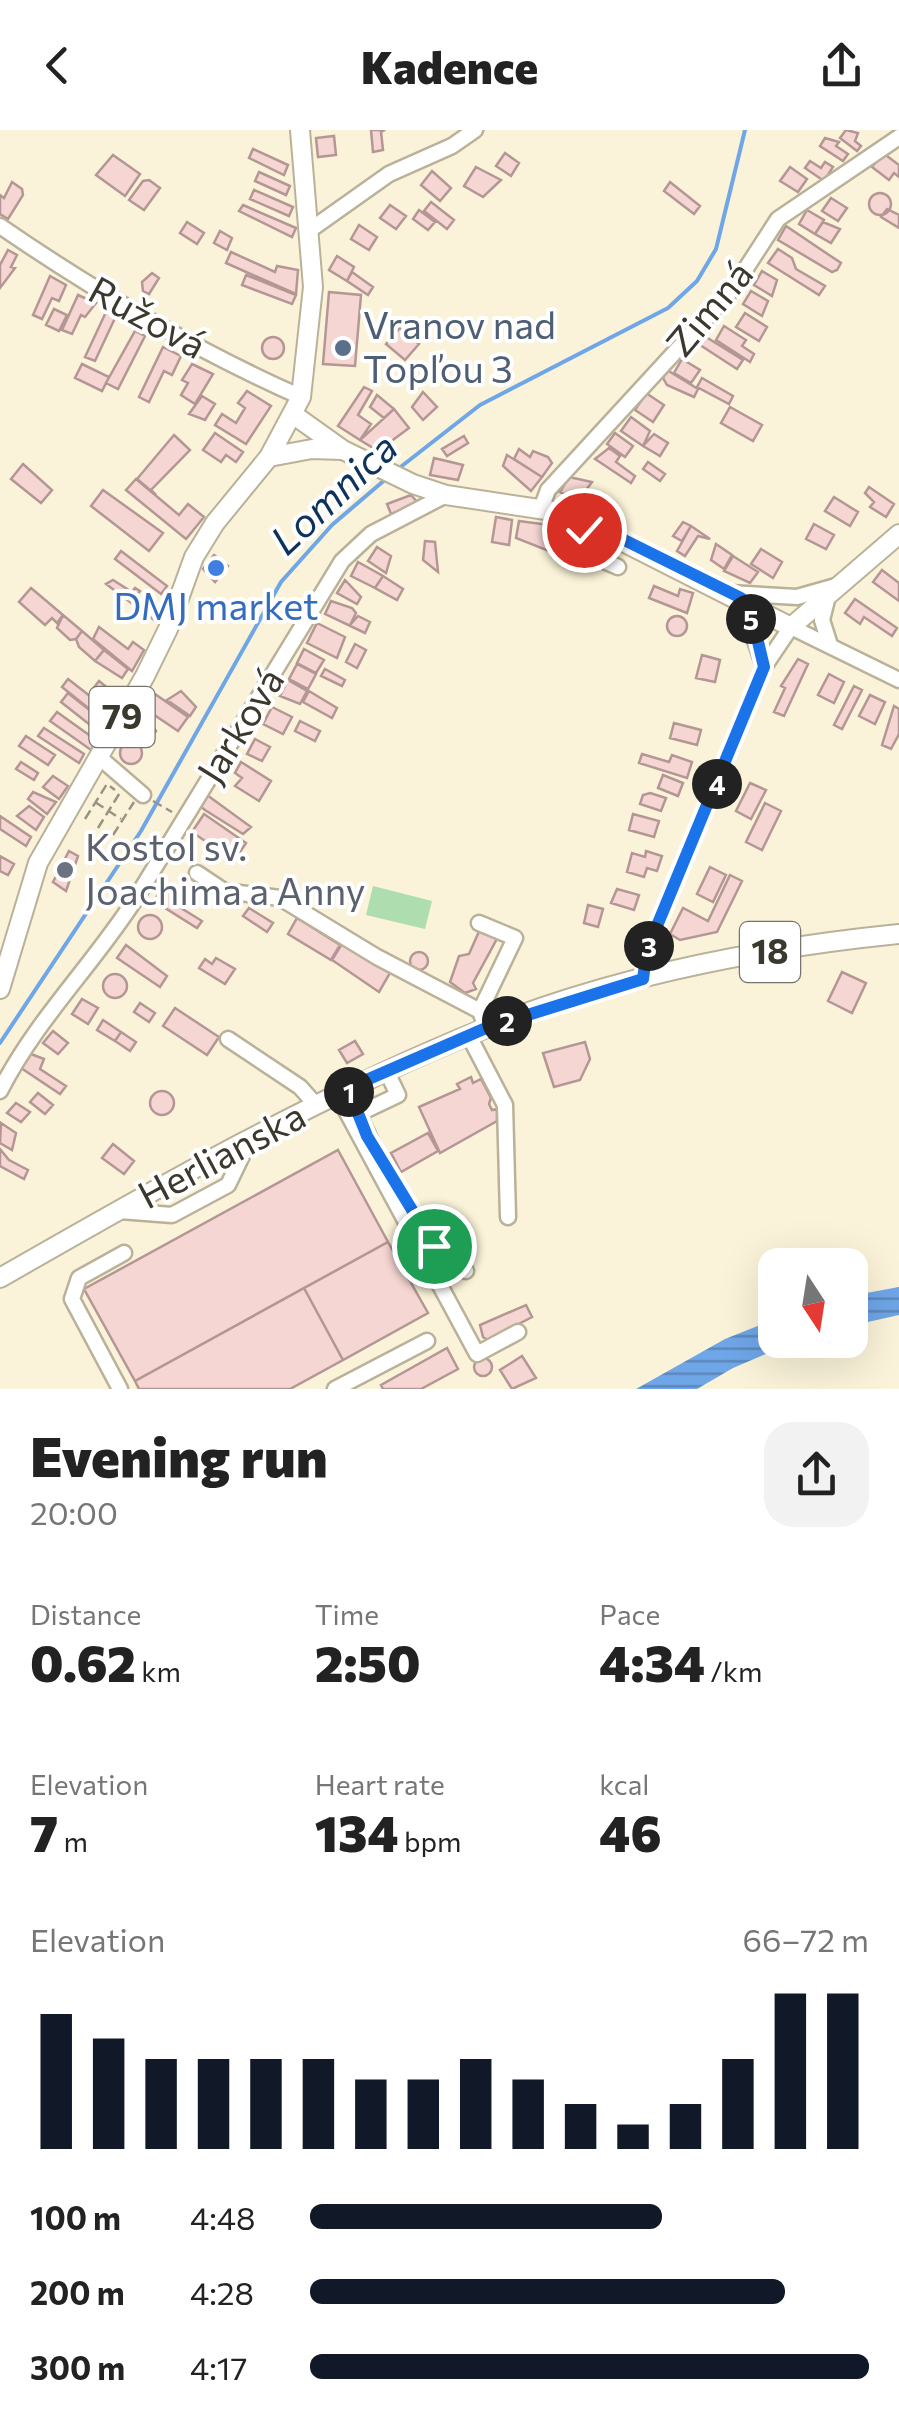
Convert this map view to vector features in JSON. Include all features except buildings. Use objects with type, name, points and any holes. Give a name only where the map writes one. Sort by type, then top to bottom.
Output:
[{"type":"main road","name":"79","points":[[0,989],[38,862],[168,629],[194,557],[268,458],[298,406],[313,287],[300,130]]},
{"type":"main road","points":[[298,406],[343,450],[373,467],[446,495],[542,506],[586,521],[792,626],[899,534]]},
{"type":"main road","points":[[268,458],[312,449],[343,450]]},
{"type":"main road","name":"18","points":[[643,979],[799,946],[899,934]]},
{"type":"main road","name":"Herlianska","points":[[0,1278],[342,1091],[478,1025],[643,979]]},
{"type":"street","points":[[310,230],[389,174],[452,146],[475,130]]},
{"type":"street","name":"Zimná","points":[[542,506],[548,490],[732,290],[778,219],[899,137]]},
{"type":"street","name":"Ružová","points":[[0,226],[83,283],[298,406]]},
{"type":"street","name":"Jarková","points":[[0,1091],[24,1045],[103,950],[334,572],[371,534],[446,495]]},
{"type":"street","points":[[586,521],[582,552],[618,567]]},
{"type":"street","points":[[735,596],[797,597],[835,590]]},
{"type":"street","points":[[830,646],[822,620],[835,590]]},
{"type":"street","points":[[735,596],[755,629],[764,667]]},
{"type":"street","points":[[643,979],[647,950],[764,667],[792,626],[899,680]]},
{"type":"street","points":[[99,757],[123,787],[139,798]]},
{"type":"street","points":[[196,873],[224,890],[280,898],[478,1025],[505,1105],[508,1217]]},
{"type":"street","points":[[478,1025],[515,938],[479,923]]},
{"type":"street","points":[[228,1040],[300,1087],[316,1105]]},
{"type":"street","points":[[358,1114],[398,1095],[387,1072]]},
{"type":"street","points":[[342,1091],[434,1246],[466,1271]]},
{"type":"street","points":[[342,1091],[477,1354],[518,1332]]},
{"type":"street","points":[[120,1211],[172,1215],[228,1186],[248,1142]]},
{"type":"street","points":[[120,1389],[72,1299],[79,1278],[124,1253]]},
{"type":"street","points":[[336,1389],[427,1341]]},
{"type":"path","points":[[84,819],[106,784],[123,787],[98,828]]},
{"type":"path","points":[[114,834],[139,798]]},
{"type":"path","points":[[95,802],[123,820]]},
{"type":"green space","points":[[373,886],[432,901],[425,929],[366,915]]},
{"type":"water","points":[[899,1287],[899,1315],[868,1322],[868,1293]]},
{"type":"water","points":[[758,1326],[758,1357],[697,1389],[636,1389],[725,1339]]},
{"type":"waterway","name":"Lomnica","points":[[398,469],[480,405],[668,308],[697,281],[716,249],[745,130]]},
{"type":"waterway","name":"Lomnica","points":[[0,1043],[141,831],[281,582],[332,525],[387,478]]},
{"type":"place","name":"Vranov nad Topľou 3","points":[[343,348]]},
{"type":"place","name":"DMJ market","points":[[216,568]]},
{"type":"place","name":"Kostol sv. Joachima a Anny","points":[[65,870]]},
{"type":"route","points":[[434,1246],[367,1136],[348,1088],[486,1028],[643,979],[647,950],[764,667],[760,643],[741,598],[586,521],[584,530]]}]
